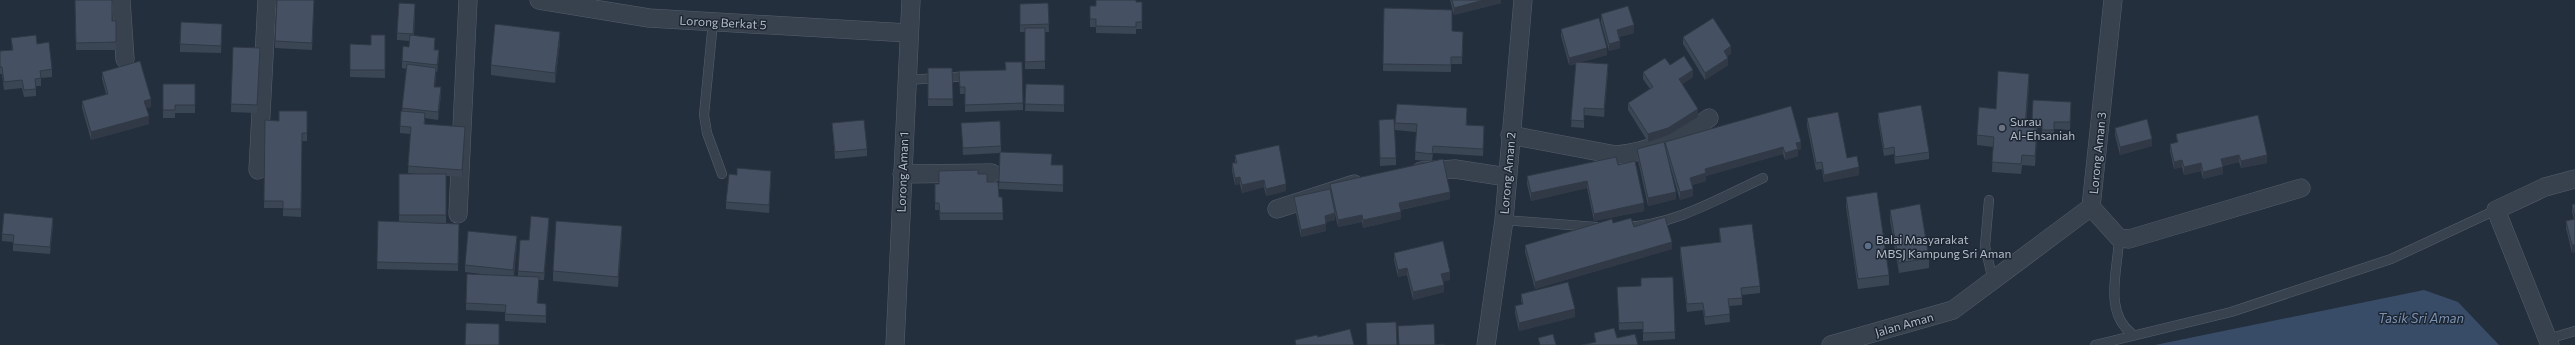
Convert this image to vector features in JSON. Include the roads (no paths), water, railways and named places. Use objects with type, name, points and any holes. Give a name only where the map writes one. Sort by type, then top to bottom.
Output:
[{"type":"street","points":[[120,0],[125,59]]},
{"type":"street","points":[[258,170],[267,0]]},
{"type":"street","points":[[458,214],[468,0]]},
{"type":"street","name":"Lorong Berkat 5","points":[[539,0],[649,18],[908,33]]},
{"type":"street","name":"Lorong Aman 1","points":[[895,345],[908,33],[911,0]]},
{"type":"street","name":"Lorong Aman 2","points":[[1486,345],[1504,220],[1510,135],[1523,0]]},
{"type":"street","name":"Lorong Aman 3","points":[[1953,310],[2091,207],[2113,0]]},
{"type":"street","points":[[1510,135],[1616,155],[1632,153],[1691,132],[1709,118]]},
{"type":"street","points":[[1404,174],[1431,169],[1455,169],[1507,177]]},
{"type":"street","points":[[902,174],[992,172]]},
{"type":"street","points":[[2549,342],[2496,210],[2545,187],[2575,179]]},
{"type":"street","points":[[1277,209],[1338,188],[1367,182]]},
{"type":"street","points":[[2091,207],[2119,238],[2129,240],[2301,188]]},
{"type":"street","name":"Jalan Aman","points":[[1831,345],[1953,310]]},
{"type":"lane","points":[[713,22],[704,116],[707,133],[722,174]]},
{"type":"lane","points":[[906,80],[983,75]]},
{"type":"lane","points":[[1504,220],[1588,228],[1660,222],[1696,210],[1763,178]]},
{"type":"lane","points":[[1989,200],[1985,246],[1993,281]]},
{"type":"lane","points":[[2095,345],[2132,334],[2230,312],[2391,259],[2496,210]]},
{"type":"lane","points":[[2119,238],[2114,294],[2116,313],[2123,327],[2132,334]]},
{"type":"lane","points":[[2549,342],[2575,332]]},
{"type":"water","name":"Tasik Sri Aman","points":[[2424,290],[2458,302],[2499,345],[2155,345]]},
{"type":"place","name":"Surau Al-Ehsaniah","points":[[2002,128]]},
{"type":"place","name":"Balai Masyarakat MBSJ Kampung Sri Aman","points":[[1868,246]]}]
